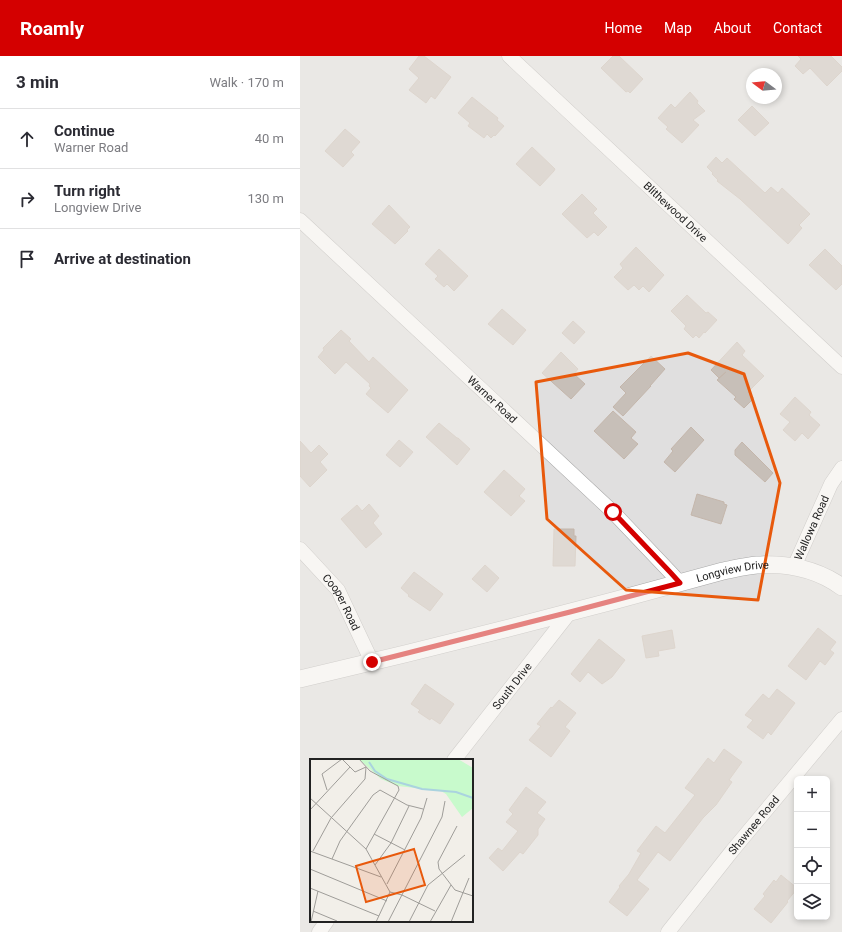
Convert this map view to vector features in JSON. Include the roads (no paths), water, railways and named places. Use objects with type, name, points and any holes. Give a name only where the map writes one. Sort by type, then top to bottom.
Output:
[{"type":"street","name":"Blithewood Drive","points":[[509,56],[842,367]]},
{"type":"street","name":"Warner Road","points":[[300,220],[613,512],[680,583]]},
{"type":"street","name":"Wallowa Road","points":[[794,567],[831,484],[842,468]]},
{"type":"street","name":"Cooper Road","points":[[300,549],[338,590],[372,662]]},
{"type":"street","name":"Longview Drive","points":[[300,679],[570,612],[723,571],[757,565],[794,567],[811,571],[842,587]]},
{"type":"street","name":"South Drive","points":[[455,759],[570,612]]},
{"type":"street","name":"Shawnee Road","points":[[668,932],[732,851],[842,719]]},
{"type":"street","points":[[319,932],[327,922]]}]
